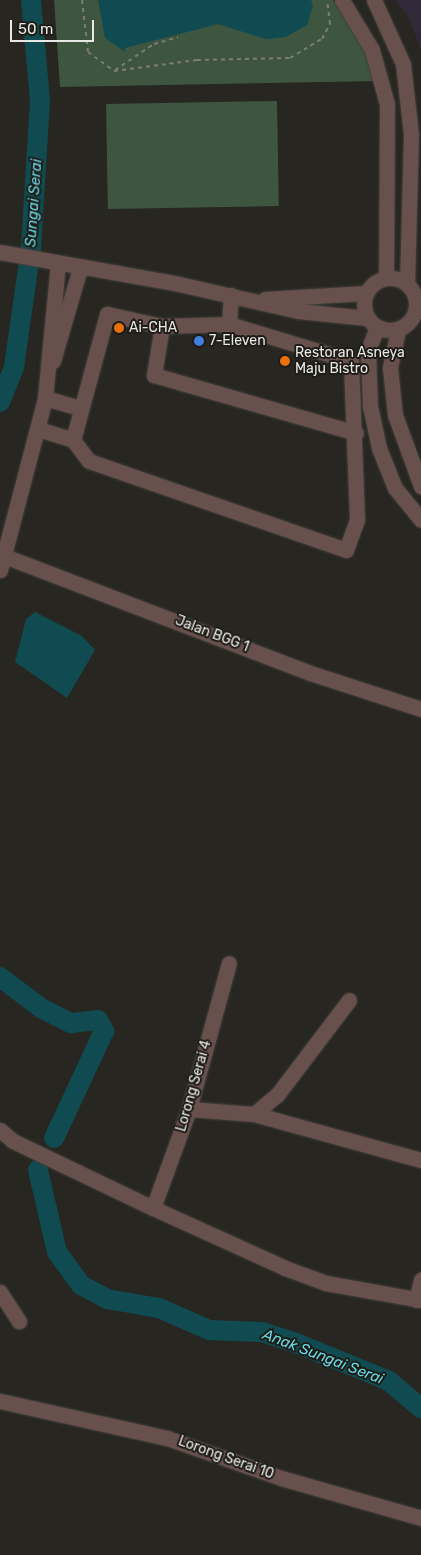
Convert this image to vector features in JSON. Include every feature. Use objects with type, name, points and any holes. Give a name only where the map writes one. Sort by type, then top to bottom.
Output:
[{"type":"street","points":[[342,0],[372,50],[387,104],[386,278]]},
{"type":"street","points":[[6,254],[259,300],[298,311],[372,323],[398,330],[416,319],[414,290],[416,134],[403,64],[374,0]]},
{"type":"street","name":"Jalan BGG 1","points":[[51,263],[48,374],[38,429],[2,563],[310,672],[421,709]]},
{"type":"street","name":"Jalan BGG 1","points":[[48,374],[70,312],[80,268]]},
{"type":"street","points":[[386,278],[414,290]]},
{"type":"street","points":[[259,300],[366,293],[386,278]]},
{"type":"street","points":[[366,293],[372,323],[368,351],[370,406],[379,448],[395,488],[421,520]]},
{"type":"street","points":[[229,324],[231,295]]},
{"type":"street","points":[[38,429],[73,440],[90,461],[346,550],[357,519],[356,433],[351,361],[229,324],[162,326],[107,314],[73,440]]},
{"type":"street","points":[[162,326],[154,375],[356,433]]},
{"type":"street","points":[[398,330],[390,368],[395,415],[421,486]]},
{"type":"street","points":[[44,398],[81,408]]},
{"type":"street","name":"Lorong Serai 4","points":[[153,1208],[189,1109],[229,963]]},
{"type":"street","points":[[254,1114],[277,1095],[349,1000]]},
{"type":"street","points":[[189,1109],[254,1114],[421,1160]]},
{"type":"street","points":[[0,1130],[13,1141],[153,1208],[326,1283],[418,1300],[421,1280]]},
{"type":"street","points":[[0,1292],[19,1321]]},
{"type":"street","name":"Lorong Serai 10","points":[[0,1401],[167,1438],[281,1478],[421,1518]]},
{"type":"path","points":[[82,0],[88,52],[114,71],[197,60],[290,58],[322,39],[330,24],[327,0]]},
{"type":"path","points":[[114,71],[154,44],[178,37]]},
{"type":"shaded area","points":[[395,0],[421,0],[421,49],[408,16]]},
{"type":"green space","points":[[54,0],[333,0],[362,42],[380,81],[60,87]]},
{"type":"green space","points":[[277,101],[279,206],[108,209],[106,104]]},
{"type":"water","points":[[98,0],[311,0],[313,6],[307,25],[286,37],[266,39],[218,24],[125,48],[125,52],[105,38]]},
{"type":"water","points":[[35,612],[82,636],[95,650],[67,698],[15,662],[26,619]]},
{"type":"waterway","name":"Sungai Serai","points":[[0,402],[14,367],[31,248],[40,101],[31,0]]},
{"type":"waterway","name":"Anak Sungai Serai","points":[[0,977],[41,1008],[71,1023],[98,1020],[104,1031],[54,1138]]},
{"type":"waterway","name":"Anak Sungai Serai","points":[[38,1170],[57,1252],[81,1285],[107,1299],[159,1308],[209,1330],[262,1332],[296,1343],[389,1381],[421,1408]]},
{"type":"place","name":"Ai-CHA","points":[[119,328]]},
{"type":"place","name":"7-Eleven","points":[[199,341]]},
{"type":"place","name":"Restoran Asneya Maju Bistro","points":[[285,361]]}]
